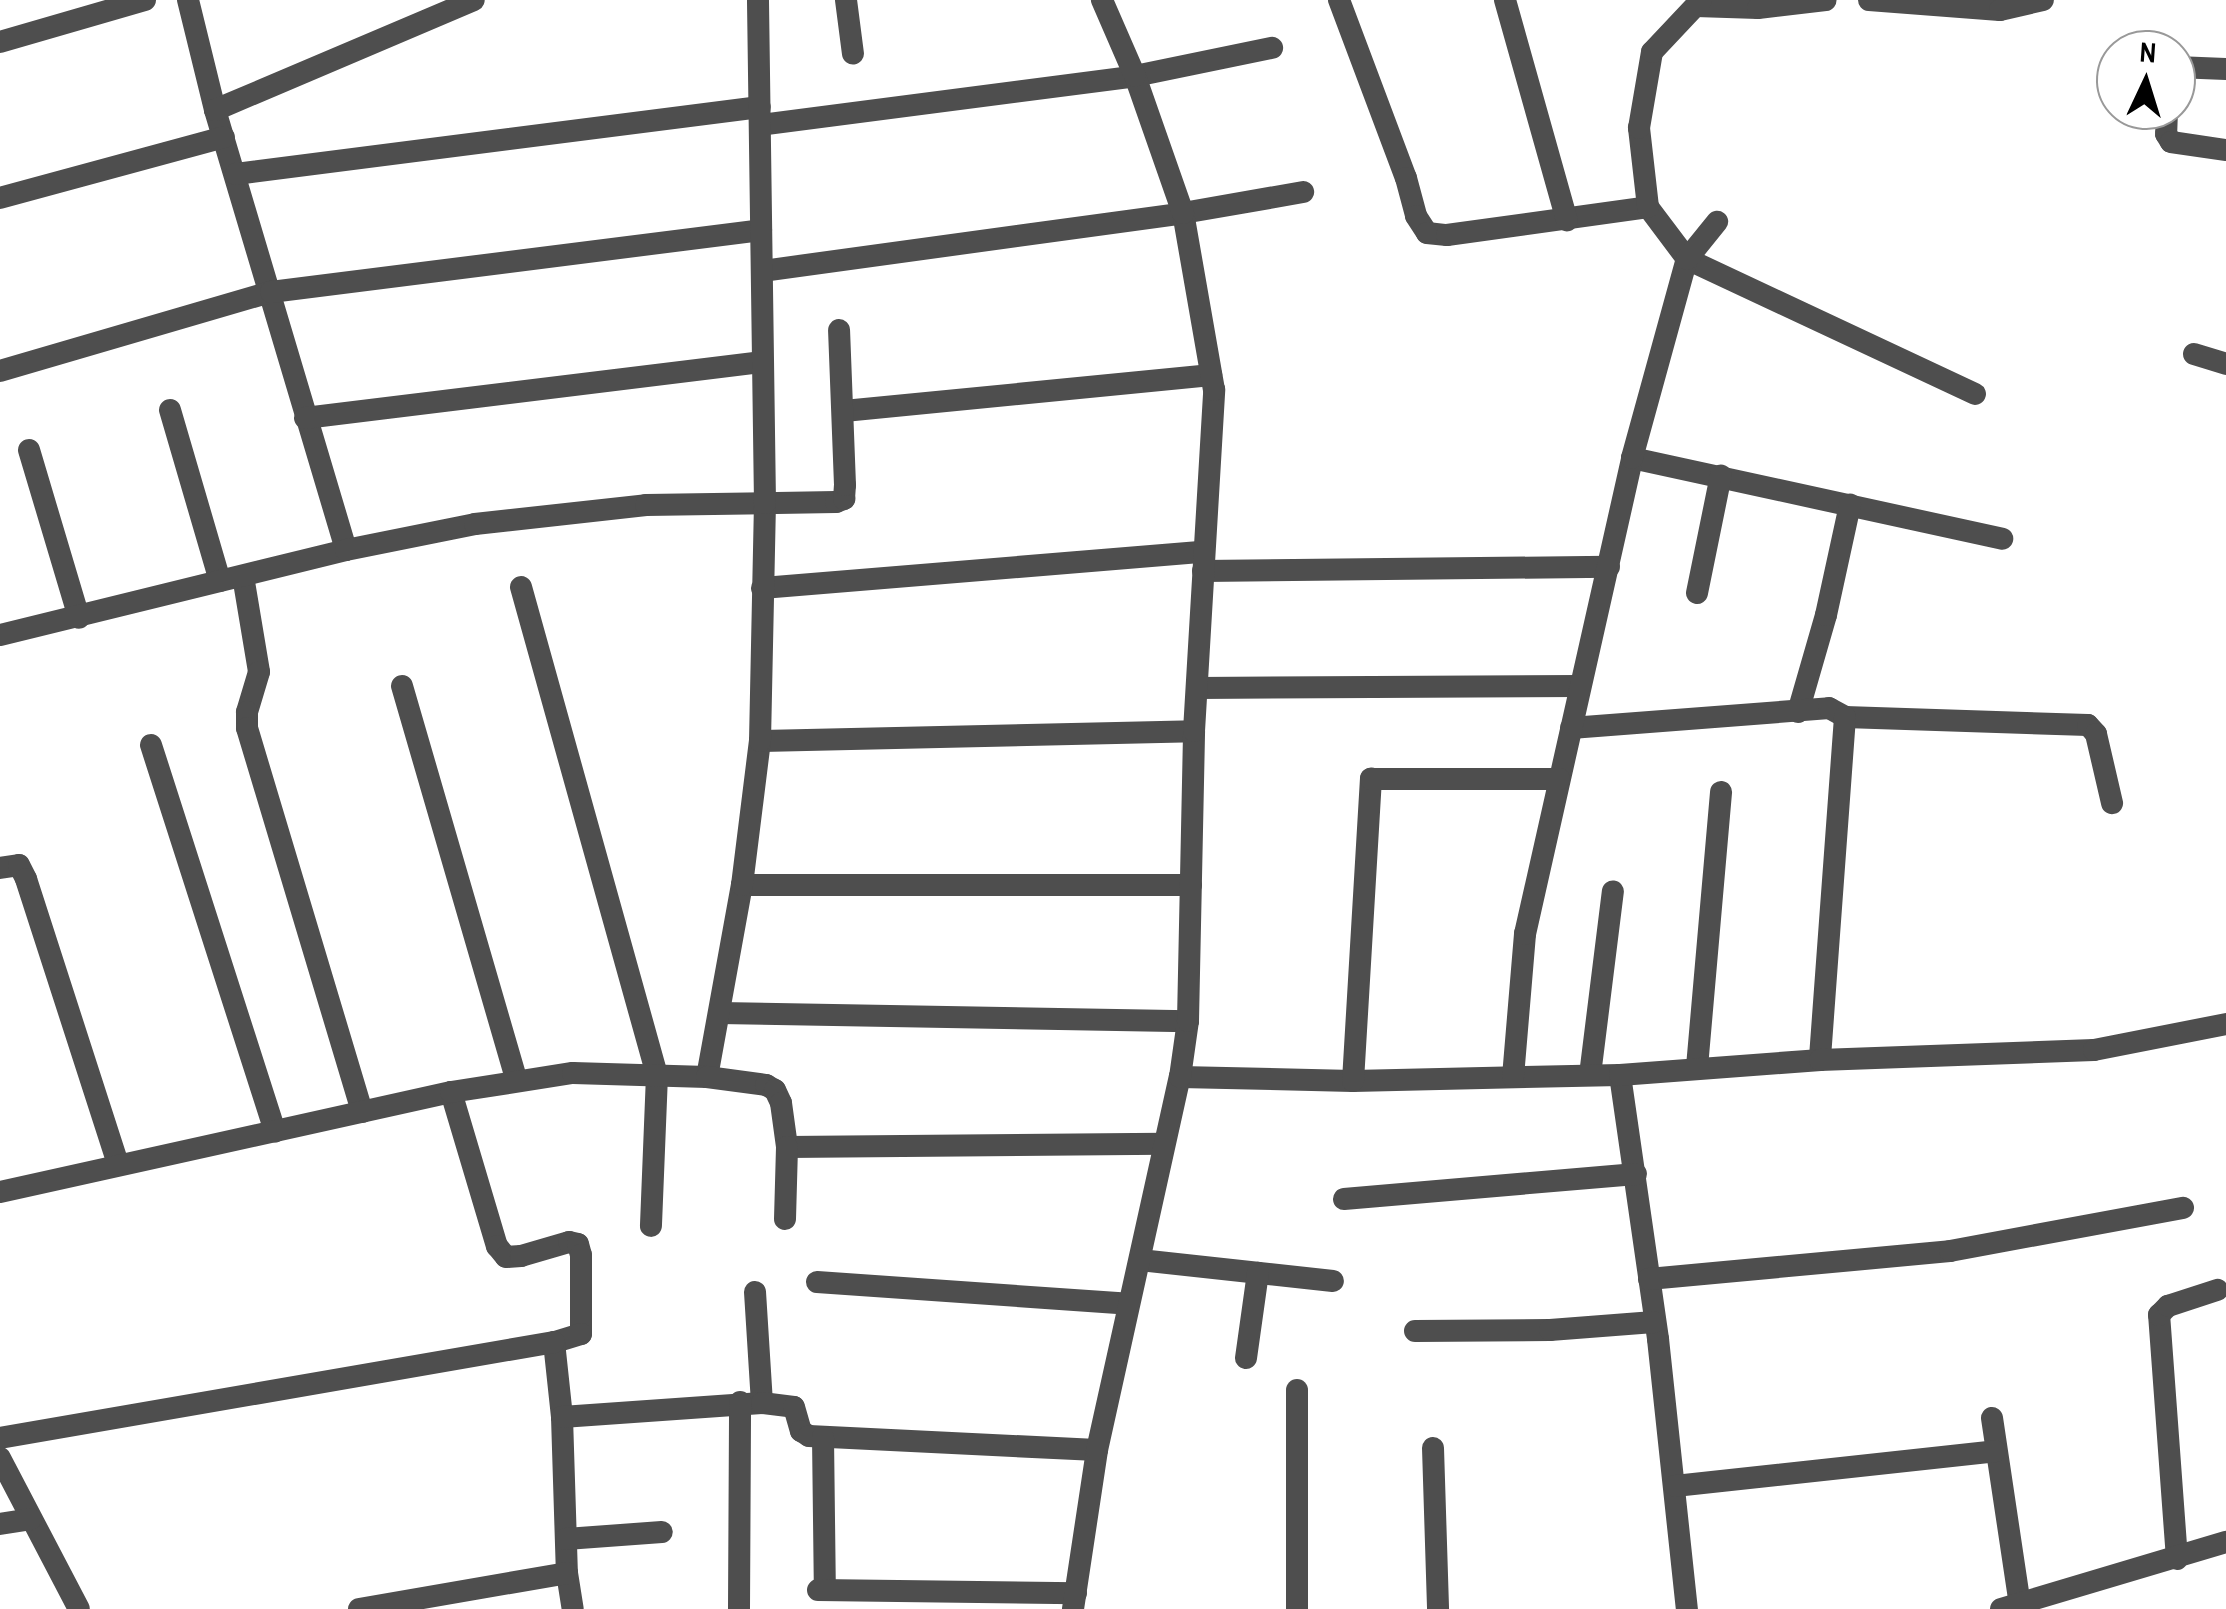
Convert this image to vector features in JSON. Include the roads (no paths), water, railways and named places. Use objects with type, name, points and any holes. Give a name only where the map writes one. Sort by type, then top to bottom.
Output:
[{"type":"street","points":[[0,42],[145,0]]},
{"type":"street","points":[[188,0],[215,110],[346,550]]},
{"type":"street","points":[[215,110],[474,0]]},
{"type":"street","points":[[707,1077],[742,885],[760,741],[765,503],[758,0]]},
{"type":"street","points":[[846,0],[853,54]]},
{"type":"street","points":[[824,1437],[822,1590],[1075,1601],[1097,1450],[1180,1077],[1188,1021],[1194,731],[1211,375],[1183,214],[1135,76],[1102,0]]},
{"type":"street","points":[[1339,0],[1406,178],[1416,216],[1427,233],[1446,236],[1648,207]]},
{"type":"street","points":[[1505,0],[1568,220]]},
{"type":"street","points":[[1826,0],[1758,8],[1699,3],[1652,52],[1639,128],[1648,207],[1688,259],[1975,394]]},
{"type":"street","points":[[1868,0],[2000,10],[2042,0]]},
{"type":"street","points":[[236,174],[1135,76],[1272,48]]},
{"type":"street","points":[[2196,68],[2226,70]]},
{"type":"street","points":[[2166,130],[2171,142],[2226,150]]},
{"type":"street","points":[[0,198],[224,137]]},
{"type":"street","points":[[762,271],[1183,214],[1303,192]]},
{"type":"street","points":[[1514,1078],[1525,934],[1632,458],[1688,259],[1717,222]]},
{"type":"street","points":[[0,371],[271,292],[761,230]]},
{"type":"street","points":[[0,635],[346,550],[475,524],[572,510],[844,499],[844,411],[838,330]]},
{"type":"street","points":[[2194,354],[2226,364]]},
{"type":"street","points":[[305,418],[762,362]]},
{"type":"street","points":[[844,411],[1211,375]]},
{"type":"street","points":[[170,410],[231,578],[259,672],[247,712],[248,728],[362,1112]]},
{"type":"street","points":[[29,450],[79,618]]},
{"type":"street","points":[[1632,458],[2002,539]]},
{"type":"street","points":[[1697,593],[1722,475]]},
{"type":"street","points":[[1798,712],[1826,616],[1850,505]]},
{"type":"street","points":[[762,588],[1203,562],[1609,566]]},
{"type":"street","points":[[520,586],[657,1075],[651,1226]]},
{"type":"street","points":[[402,686],[517,1082]]},
{"type":"street","points":[[1197,688],[1580,686]]},
{"type":"street","points":[[1571,728],[1829,708],[1844,717],[2088,725],[2096,734],[2112,803]]},
{"type":"street","points":[[1820,1060],[1844,717]]},
{"type":"street","points":[[760,741],[1194,731]]},
{"type":"street","points":[[151,745],[275,1132]]},
{"type":"street","points":[[1353,1081],[1371,778],[1559,779]]},
{"type":"street","points":[[1697,1067],[1721,792]]},
{"type":"street","points":[[0,868],[19,865],[26,879],[118,1164]]},
{"type":"street","points":[[742,885],[1191,885]]},
{"type":"street","points":[[1590,1076],[1613,891]]},
{"type":"street","points":[[720,1013],[1188,1021]]},
{"type":"street","points":[[1180,1077],[1353,1081],[1620,1075],[1820,1060],[2094,1050],[2226,1024]]},
{"type":"street","points":[[0,1192],[451,1092],[572,1073],[657,1075],[707,1077],[775,1090],[787,1146],[785,1219]]},
{"type":"street","points":[[1620,1075],[1636,1174],[1687,1609]]},
{"type":"street","points":[[0,1438],[554,1342],[580,1334],[578,1244],[569,1242],[506,1256],[497,1246],[451,1092]]},
{"type":"street","points":[[787,1146],[1164,1144]]},
{"type":"street","points":[[1344,1199],[1636,1174]]},
{"type":"street","points":[[1649,1280],[1950,1251],[2183,1208]]},
{"type":"street","points":[[1140,1260],[1333,1281]]},
{"type":"street","points":[[1246,1358],[1258,1273]]},
{"type":"street","points":[[817,1282],[1128,1304]]},
{"type":"street","points":[[2178,1559],[2159,1316],[2168,1306],[2217,1290]]},
{"type":"street","points":[[739,1609],[755,1292]]},
{"type":"street","points":[[1415,1332],[1550,1330],[1654,1322]]},
{"type":"street","points":[[554,1342],[562,1417],[567,1572],[574,1609]]},
{"type":"street","points":[[1296,1390],[1297,1609]]},
{"type":"street","points":[[562,1417],[751,1403],[794,1407],[801,1431],[824,1437],[1097,1450]]},
{"type":"street","points":[[1992,1418],[2011,1607],[2226,1542]]},
{"type":"street","points":[[1434,1448],[1438,1609]]},
{"type":"street","points":[[1675,1486],[1995,1451]]},
{"type":"street","points":[[0,1458],[79,1609]]},
{"type":"street","points":[[0,1524],[31,1519]]},
{"type":"street","points":[[566,1538],[662,1532]]},
{"type":"street","points":[[359,1609],[567,1572]]}]
